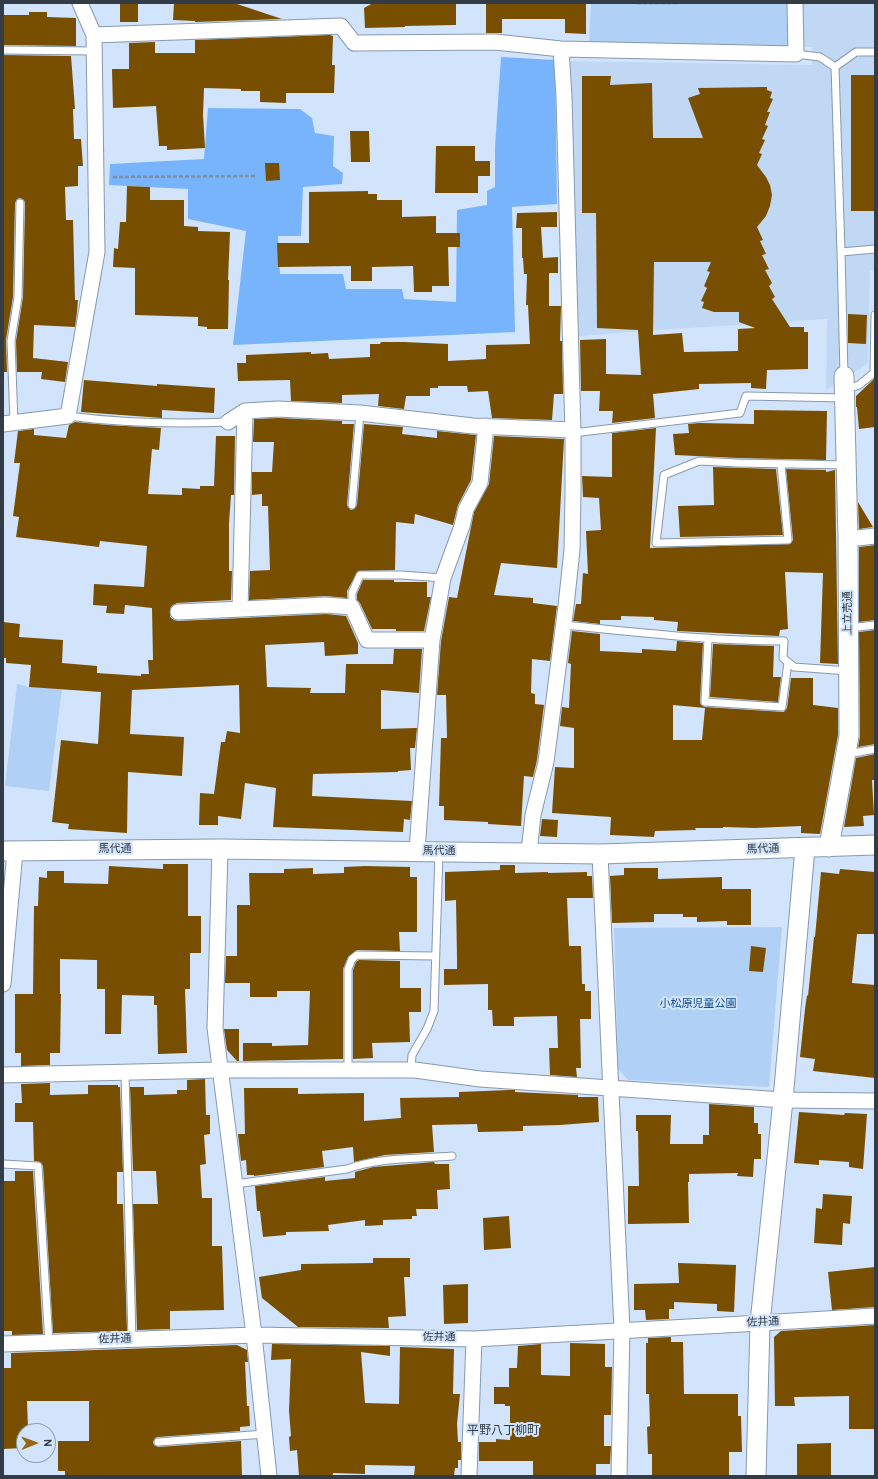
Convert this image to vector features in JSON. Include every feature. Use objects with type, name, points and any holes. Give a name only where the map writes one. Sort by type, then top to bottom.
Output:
[{"type":"street","points":[[8,424],[68,416],[97,252],[94,35],[80,3]]},
{"type":"street","points":[[94,35],[341,26],[354,42],[495,42],[561,49],[796,54],[796,3]]},
{"type":"street","points":[[529,852],[533,815],[546,762],[572,550],[574,493],[573,431],[564,97],[561,49]]},
{"type":"street","name":"上立売通","points":[[829,848],[849,736],[848,539],[844,388]]},
{"type":"street","points":[[228,422],[245,411],[278,409],[360,413],[473,426],[573,431]]},
{"type":"street","points":[[240,609],[245,411]]},
{"type":"street","points":[[417,851],[432,640],[443,578],[462,526],[466,509],[480,483],[486,426]]},
{"type":"street","points":[[848,539],[875,536]]},
{"type":"street","points":[[178,612],[326,605],[352,607],[367,640],[432,640]]},
{"type":"street","name":"馬代通","points":[[9,851],[220,849],[600,854],[829,848],[875,845]]},
{"type":"street","points":[[756,1476],[760,1323],[783,1100],[805,848]]},
{"type":"street","points":[[220,849],[215,1028],[254,1336],[269,1476]]},
{"type":"street","points":[[3,984],[9,851]]},
{"type":"street","points":[[600,854],[622,1330],[619,1476]]},
{"type":"street","points":[[3,1075],[221,1070],[411,1070],[480,1079],[783,1100],[875,1101]]},
{"type":"street","name":"佐井通","points":[[3,1344],[254,1336],[474,1339],[875,1316]]},
{"type":"street","points":[[469,1476],[474,1339]]},
{"type":"lane","points":[[3,50],[94,52]]},
{"type":"lane","points":[[835,67],[856,52],[875,52]]},
{"type":"lane","points":[[796,54],[820,57],[835,67]]},
{"type":"lane","points":[[835,67],[844,388]]},
{"type":"lane","points":[[8,424],[11,341],[18,298],[20,203]]},
{"type":"lane","points":[[841,252],[875,249]]},
{"type":"lane","points":[[573,431],[740,412],[746,396],[844,388],[859,384],[874,372],[875,315]]},
{"type":"lane","points":[[352,506],[360,413]]},
{"type":"lane","points":[[68,416],[96,420],[190,424],[228,422]]},
{"type":"lane","points":[[781,464],[788,540],[656,543],[664,476],[700,461],[846,465]]},
{"type":"lane","points":[[352,607],[352,593],[360,575],[401,575],[443,578]]},
{"type":"lane","points":[[564,625],[708,638],[784,641],[783,658],[794,667],[849,671]]},
{"type":"lane","points":[[849,628],[875,625]]},
{"type":"lane","points":[[708,638],[705,702],[782,708],[788,662]]},
{"type":"lane","points":[[846,754],[875,749]]},
{"type":"lane","points":[[411,1070],[412,1055],[427,1029],[434,1011],[439,852]]},
{"type":"lane","points":[[348,1070],[348,969],[352,959],[357,955],[435,956]]},
{"type":"lane","points":[[125,1073],[132,1340]]},
{"type":"lane","points":[[235,1184],[347,1169],[358,1165],[376,1162],[452,1156]]},
{"type":"lane","points":[[3,1164],[38,1166],[49,1343]]},
{"type":"lane","points":[[158,1442],[265,1434]]},
{"type":"path","points":[[637,3],[677,3]]},
{"type":"path","points":[[96,177],[255,176]]},
{"type":"shaded area","points":[[800,3],[875,3],[875,270],[870,271],[868,364],[826,390],[827,319],[574,337],[568,61],[812,65],[812,47],[801,47]]},
{"type":"shaded area","points":[[501,57],[555,60],[557,204],[512,207],[515,332],[233,345],[246,231],[188,219],[188,189],[109,185],[110,164],[204,159],[208,108],[300,109],[312,118],[315,133],[334,136],[333,166],[343,173],[342,184],[303,187],[301,236],[278,236],[280,274],[343,274],[346,289],[402,289],[404,299],[456,302],[457,210],[487,205],[487,191],[495,187],[495,147]]},
{"type":"green space","points":[[591,3],[792,3],[793,47],[589,43]]},
{"type":"green space","points":[[17,684],[29,687],[62,689],[49,791],[5,786]]},
{"type":"green space","name":"小松原児童公園","points":[[782,927],[769,1087],[628,1080],[618,1069],[614,928]]},
{"type":"building","points":[[120,3],[138,3],[138,22],[120,22]]},
{"type":"building","points":[[174,3],[234,3],[282,19],[195,22],[173,20]]},
{"type":"building","points":[[373,3],[456,3],[456,25],[365,28],[364,8]]},
{"type":"building","points":[[486,3],[586,3],[586,34],[565,33],[565,19],[502,19],[502,33],[486,33]]},
{"type":"building","points":[[29,12],[47,12],[47,17],[76,18],[76,46],[3,45],[3,15],[29,15]]},
{"type":"building","points":[[333,36],[332,65],[335,65],[334,93],[286,93],[286,103],[260,102],[260,91],[204,88],[203,115],[205,148],[167,150],[167,146],[159,146],[156,106],[113,108],[112,69],[129,69],[129,43],[155,42],[155,53],[195,53],[195,40]]},
{"type":"building","points":[[3,55],[71,56],[75,109],[73,109],[74,139],[81,139],[83,166],[78,166],[78,186],[65,187],[66,220],[73,220],[75,300],[78,300],[77,312],[75,327],[34,325],[33,358],[68,362],[65,382],[41,379],[42,372],[17,372],[16,341],[23,297],[25,203],[24,200],[20,198],[17,199],[15,203],[13,297],[6,340],[7,372],[3,372]]},
{"type":"building","points":[[851,75],[875,75],[875,211],[851,211]]},
{"type":"building","points":[[582,76],[611,76],[610,85],[652,83],[653,138],[703,138],[688,98],[700,94],[698,88],[767,87],[767,90],[772,92],[770,98],[773,99],[767,112],[770,112],[765,125],[768,126],[762,139],[765,140],[759,153],[762,154],[757,165],[770,185],[772,195],[766,216],[757,227],[763,240],[760,241],[766,254],[762,255],[769,269],[765,270],[772,283],[769,286],[775,297],[772,299],[790,327],[804,327],[804,332],[808,332],[808,369],[767,370],[766,389],[751,388],[751,383],[699,384],[699,389],[653,394],[655,418],[612,423],[613,411],[599,411],[600,391],[581,391],[580,340],[606,339],[606,374],[641,375],[638,330],[597,328],[596,213],[582,213]],"holes":[[[654,262],[711,262],[707,271],[710,272],[704,286],[707,288],[701,301],[704,302],[702,308],[714,312],[739,312],[739,322],[755,328],[738,329],[738,351],[684,352],[682,333],[653,335]]]},
{"type":"building","points":[[350,131],[369,131],[370,162],[351,162]]},
{"type":"building","points":[[436,146],[475,146],[475,161],[490,161],[490,176],[478,176],[478,193],[435,193]]},
{"type":"building","points":[[265,163],[279,163],[280,180],[266,181]]},
{"type":"building","points":[[127,186],[150,187],[150,200],[184,200],[184,226],[198,227],[198,231],[230,232],[228,329],[207,329],[207,327],[198,326],[198,317],[135,315],[135,268],[113,267],[114,248],[118,249],[120,222],[126,222]]},
{"type":"building","points":[[368,191],[368,194],[377,194],[377,200],[402,200],[402,217],[436,216],[436,233],[460,233],[460,247],[448,247],[449,286],[432,286],[432,292],[414,292],[413,266],[372,267],[372,281],[351,281],[351,266],[278,267],[277,243],[309,243],[309,192]]},
{"type":"building","points":[[557,212],[557,227],[541,227],[543,258],[558,257],[558,273],[549,273],[549,306],[561,306],[560,341],[562,341],[563,394],[554,394],[552,420],[492,418],[488,391],[468,392],[467,386],[438,386],[438,388],[430,388],[430,396],[406,396],[404,409],[378,406],[379,394],[342,395],[342,403],[291,401],[290,380],[238,381],[237,363],[246,363],[246,355],[311,352],[311,354],[328,353],[329,359],[370,357],[370,344],[380,344],[381,342],[404,342],[448,344],[448,361],[486,359],[486,345],[530,344],[528,305],[526,305],[527,274],[524,274],[522,258],[522,228],[516,228],[517,213]]},
{"type":"building","points":[[848,314],[867,315],[866,344],[848,343]]},
{"type":"building","points":[[875,378],[875,427],[859,429],[856,396]]},
{"type":"building","points":[[84,380],[157,386],[157,384],[215,388],[214,413],[162,410],[162,418],[81,412]]},
{"type":"building","points":[[754,410],[827,411],[826,460],[675,455],[673,434],[689,433],[688,424],[754,424]]},
{"type":"building","points":[[278,418],[342,421],[342,424],[354,424],[347,505],[351,510],[357,505],[364,424],[403,427],[402,434],[437,438],[437,431],[476,435],[471,480],[458,505],[453,525],[415,514],[414,524],[396,522],[395,570],[358,571],[347,591],[347,598],[326,596],[249,600],[250,571],[270,570],[268,506],[262,506],[262,494],[252,495],[252,472],[272,472],[274,442],[253,442],[254,419]]},
{"type":"building","points":[[75,422],[161,428],[159,450],[152,449],[148,494],[182,495],[182,488],[200,489],[200,486],[214,486],[216,436],[235,436],[234,495],[231,495],[229,523],[229,571],[232,571],[231,600],[177,603],[170,608],[170,617],[178,621],[326,614],[346,616],[358,643],[358,654],[325,656],[324,642],[265,645],[267,687],[311,688],[310,693],[345,693],[346,664],[393,664],[394,649],[422,649],[419,693],[381,690],[381,729],[417,728],[415,748],[410,748],[411,770],[398,772],[313,774],[312,796],[412,801],[410,820],[404,819],[403,832],[273,827],[276,788],[245,783],[241,819],[218,816],[218,825],[199,825],[200,793],[214,794],[221,742],[225,742],[227,731],[240,733],[239,685],[132,690],[130,734],[184,737],[182,776],[128,772],[127,833],[68,829],[69,824],[52,822],[61,740],[98,744],[101,692],[29,687],[31,665],[6,663],[6,658],[3,658],[3,622],[20,624],[19,637],[63,640],[62,663],[97,666],[97,673],[141,676],[141,674],[149,674],[148,660],[153,660],[152,608],[125,605],[124,614],[106,613],[107,606],[93,605],[94,584],[144,587],[147,546],[100,541],[99,547],[16,537],[19,517],[13,516],[20,463],[14,463],[18,431],[34,429],[34,435],[66,438],[69,425]]},
{"type":"building","points":[[656,428],[650,548],[790,544],[793,540],[786,469],[826,470],[826,472],[835,470],[838,664],[820,663],[823,573],[785,572],[788,629],[780,630],[779,636],[677,631],[678,622],[654,620],[654,617],[621,616],[621,620],[600,620],[600,624],[573,621],[576,604],[581,604],[583,573],[588,574],[586,531],[601,530],[599,498],[583,497],[582,476],[612,477],[612,433]]},
{"type":"building","points":[[494,436],[564,439],[557,568],[501,563],[494,595],[533,598],[533,603],[557,606],[550,661],[532,659],[531,693],[535,694],[535,704],[544,705],[537,760],[533,777],[524,776],[521,826],[488,824],[488,822],[444,820],[444,806],[439,806],[441,738],[447,738],[446,695],[437,695],[441,641],[449,597],[457,598],[474,512],[489,484]]},
{"type":"building","points":[[713,467],[776,469],[783,535],[680,537],[678,506],[714,505]]},
{"type":"building","points":[[858,502],[873,527],[859,529]]},
{"type":"building","points":[[875,545],[875,620],[859,622],[859,547]]},
{"type":"building","points":[[363,580],[427,582],[427,597],[431,597],[424,631],[372,629],[360,603],[357,600],[357,594]]},
{"type":"building","points":[[875,630],[875,744],[858,747],[860,736],[859,632]]},
{"type":"building","points":[[572,631],[600,634],[600,651],[642,653],[642,649],[676,651],[677,641],[703,643],[701,705],[705,707],[784,712],[787,708],[791,678],[813,678],[813,705],[838,708],[838,735],[820,834],[801,833],[801,826],[695,828],[696,830],[655,831],[654,837],[610,835],[611,817],[552,813],[555,767],[574,768],[574,728],[560,726],[562,707],[569,708],[571,664],[568,663]],"holes":[[[673,705],[705,708],[702,740],[673,740]]]},
{"type":"building","points":[[713,644],[774,646],[773,677],[781,677],[778,702],[710,697]]},
{"type":"building","points":[[875,754],[875,780],[872,780],[874,815],[863,816],[864,826],[844,827],[856,758]]},
{"type":"building","points":[[542,819],[558,820],[557,837],[540,836]]},
{"type":"building","points":[[163,864],[188,864],[188,916],[201,916],[201,953],[190,953],[190,989],[185,989],[187,1053],[158,1054],[157,1005],[154,1005],[154,996],[122,995],[121,1034],[105,1034],[105,989],[97,989],[97,960],[60,959],[60,1053],[50,1053],[50,1065],[21,1066],[21,1053],[15,1053],[15,994],[33,994],[34,906],[38,906],[39,877],[47,878],[47,871],[64,871],[64,883],[108,884],[109,866],[163,869]]},
{"type":"building","points":[[500,865],[515,865],[515,873],[587,872],[587,876],[592,876],[593,898],[567,898],[569,946],[581,946],[582,984],[585,984],[585,991],[591,991],[591,1019],[580,1019],[581,1068],[576,1068],[577,1077],[550,1075],[549,1048],[558,1048],[557,1016],[514,1017],[514,1026],[493,1026],[492,1010],[488,1010],[488,984],[444,985],[444,969],[457,969],[456,900],[445,901],[445,872],[500,870]]},
{"type":"building","points":[[344,867],[410,867],[410,877],[417,877],[417,932],[399,932],[400,951],[357,950],[348,957],[343,969],[343,1059],[243,1061],[243,1043],[272,1043],[272,1046],[308,1045],[310,991],[277,991],[277,997],[250,997],[250,983],[225,983],[226,956],[237,956],[237,905],[250,905],[249,873],[284,873],[284,869],[313,868],[313,874],[344,873]]},
{"type":"building","points":[[624,868],[658,868],[658,879],[722,877],[722,889],[751,889],[751,925],[727,925],[727,921],[697,922],[697,917],[683,917],[683,914],[654,914],[654,922],[612,923],[610,876],[624,875]]},
{"type":"building","points":[[840,869],[875,872],[875,934],[857,934],[852,983],[875,985],[875,1078],[813,1071],[815,1059],[800,1057],[815,937],[821,872],[839,874]]},
{"type":"building","points":[[751,946],[766,948],[763,972],[749,971]]},
{"type":"building","points":[[359,960],[400,961],[400,988],[421,988],[421,1012],[409,1012],[410,1042],[372,1043],[373,1058],[353,1059],[353,970],[356,962]]},
{"type":"building","points":[[224,1029],[239,1029],[239,1061],[237,1061],[227,1050]]},
{"type":"building","points":[[205,1079],[206,1115],[210,1115],[210,1134],[204,1135],[206,1164],[200,1165],[202,1198],[212,1198],[212,1246],[222,1246],[224,1310],[170,1311],[170,1329],[137,1330],[133,1204],[158,1204],[156,1171],[133,1171],[130,1087],[144,1087],[144,1095],[177,1094],[177,1090],[187,1090],[187,1080]]},
{"type":"building","points":[[50,1083],[50,1095],[88,1094],[88,1085],[118,1085],[118,1087],[120,1087],[123,1172],[117,1172],[117,1204],[123,1204],[127,1331],[53,1333],[43,1166],[40,1162],[34,1161],[33,1122],[15,1122],[15,1103],[22,1103],[21,1084]]},
{"type":"building","points":[[244,1088],[298,1088],[298,1094],[364,1093],[364,1121],[401,1118],[400,1098],[459,1097],[459,1092],[509,1090],[515,1090],[515,1092],[578,1095],[578,1097],[598,1097],[599,1122],[523,1126],[523,1131],[478,1132],[477,1124],[432,1125],[434,1152],[385,1155],[354,1162],[353,1147],[322,1151],[324,1167],[254,1176],[247,1175],[246,1160],[241,1161],[238,1134],[245,1134]]},
{"type":"building","points":[[709,1104],[754,1107],[754,1123],[758,1123],[758,1134],[761,1134],[761,1159],[754,1159],[753,1177],[737,1176],[738,1173],[689,1174],[689,1223],[628,1224],[628,1186],[639,1186],[638,1131],[636,1131],[636,1115],[671,1115],[670,1144],[703,1144],[703,1135],[709,1135]]},
{"type":"building","points":[[799,1112],[844,1115],[845,1113],[867,1114],[863,1169],[849,1167],[849,1162],[819,1160],[819,1165],[794,1163]]},
{"type":"building","points":[[434,1162],[435,1164],[449,1164],[450,1189],[437,1190],[438,1209],[416,1209],[417,1216],[412,1216],[412,1219],[383,1220],[383,1225],[365,1226],[365,1220],[328,1225],[329,1231],[286,1232],[286,1235],[263,1237],[260,1211],[257,1211],[255,1186],[325,1177],[325,1181],[355,1178],[355,1172],[373,1167]]},
{"type":"building","points":[[15,1171],[33,1171],[43,1334],[12,1335],[12,1331],[3,1331],[3,1181],[15,1181]]},
{"type":"building","points":[[823,1194],[852,1196],[850,1224],[843,1223],[842,1245],[814,1243],[816,1208],[822,1209]]},
{"type":"building","points":[[509,1216],[511,1248],[484,1250],[483,1218]]},
{"type":"building","points":[[373,1258],[410,1258],[410,1277],[404,1277],[406,1316],[388,1317],[389,1328],[298,1327],[262,1298],[259,1277],[301,1270],[301,1264],[373,1263]]},
{"type":"building","points":[[678,1263],[736,1265],[734,1312],[717,1311],[717,1304],[674,1302],[674,1309],[669,1309],[669,1319],[646,1320],[645,1310],[634,1310],[634,1284],[679,1283]]},
{"type":"building","points":[[875,1267],[875,1307],[832,1310],[828,1272]]},
{"type":"building","points":[[468,1284],[468,1323],[444,1324],[443,1285]]},
{"type":"building","points":[[875,1325],[875,1429],[849,1429],[849,1396],[794,1397],[795,1406],[775,1406],[774,1337],[781,1331]]},
{"type":"building","points":[[671,1337],[671,1342],[683,1342],[684,1394],[738,1394],[738,1416],[741,1416],[742,1452],[729,1452],[729,1476],[652,1476],[652,1454],[648,1454],[647,1427],[650,1426],[649,1394],[646,1394],[646,1343],[648,1343],[648,1338]]},
{"type":"building","points":[[570,1343],[605,1344],[605,1367],[612,1367],[611,1415],[604,1415],[604,1446],[611,1446],[610,1464],[596,1464],[596,1476],[533,1476],[533,1461],[479,1461],[479,1442],[496,1442],[496,1439],[510,1440],[510,1406],[505,1406],[505,1404],[494,1404],[494,1387],[509,1387],[509,1368],[517,1368],[518,1346],[541,1344],[541,1375],[570,1376]]},
{"type":"building","points":[[272,1344],[390,1346],[390,1356],[361,1352],[365,1403],[399,1404],[400,1347],[454,1349],[453,1394],[460,1394],[457,1424],[458,1442],[461,1442],[461,1460],[458,1460],[458,1468],[455,1468],[454,1476],[414,1476],[415,1466],[365,1465],[365,1474],[333,1473],[333,1476],[299,1476],[297,1450],[290,1451],[289,1437],[291,1436],[289,1411],[291,1359],[271,1360]]},
{"type":"building","points":[[237,1345],[247,1350],[248,1362],[245,1362],[247,1406],[249,1406],[250,1426],[240,1427],[240,1431],[158,1437],[155,1438],[153,1442],[154,1445],[158,1447],[241,1441],[242,1476],[65,1476],[65,1471],[58,1471],[58,1441],[89,1441],[89,1401],[27,1401],[28,1423],[16,1423],[16,1448],[3,1449],[3,1368],[11,1368],[11,1353]]},
{"type":"building","points":[[831,1443],[831,1476],[797,1476],[797,1444]]},
{"type":"district","name":"平野八丁柳町","points":[[503,1432]]}]
